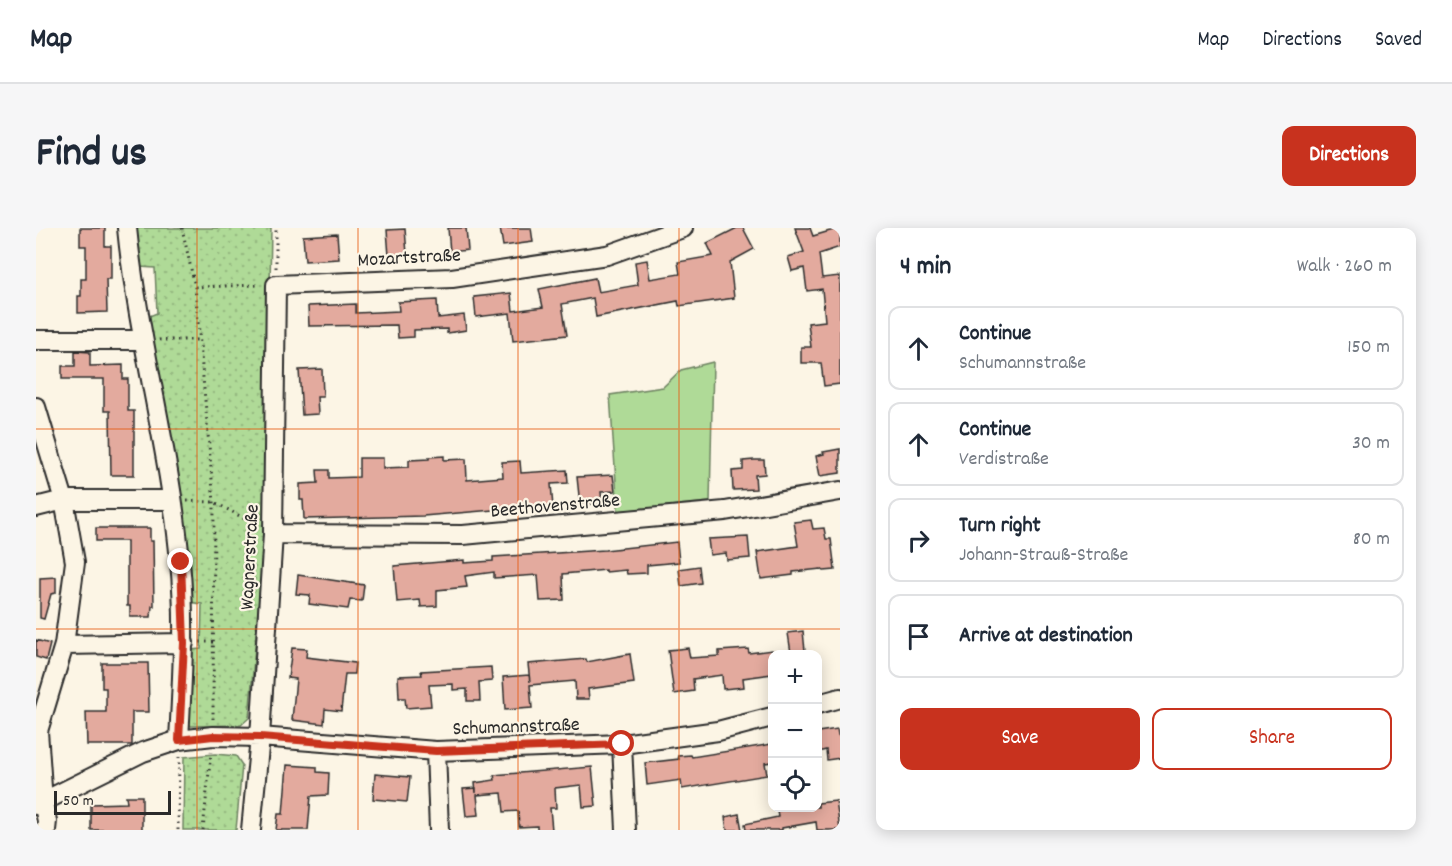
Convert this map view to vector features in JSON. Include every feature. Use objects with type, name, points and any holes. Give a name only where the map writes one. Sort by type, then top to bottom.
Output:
[{"type":"street","points":[[127,228],[142,340],[172,500],[181,562],[184,643],[179,740]]},
{"type":"street","name":"Mozartstraße","points":[[276,285],[452,278],[607,255],[683,228]]},
{"type":"street","name":"Wagnerstraße","points":[[251,830],[260,737],[273,534],[276,285]]},
{"type":"street","points":[[36,340],[142,340]]},
{"type":"street","points":[[36,406],[64,500],[75,562],[64,645],[38,731],[39,804],[47,821],[46,830]]},
{"type":"street","name":"Beethovenstraße","points":[[273,534],[463,535],[725,511],[840,491]]},
{"type":"street","points":[[36,507],[64,500],[172,500]]},
{"type":"street","points":[[64,645],[184,643]]},
{"type":"street","points":[[822,703],[840,698]]},
{"type":"street","name":"Schumannstraße","points":[[39,804],[143,752],[179,740],[213,736],[260,737],[436,751],[622,744],[718,731],[768,718]]},
{"type":"street","points":[[622,744],[626,830]]},
{"type":"street","points":[[436,751],[439,830]]},
{"type":"path","points":[[182,228],[195,287],[214,502],[213,736],[203,830]]},
{"type":"path","points":[[195,287],[276,285],[276,228]]},
{"type":"path","points":[[142,340],[199,340]]},
{"type":"path","points":[[172,500],[214,502],[273,534]]},
{"type":"path","points":[[178,830],[179,740]]},
{"type":"green space","points":[[130,228],[271,228],[266,516],[249,718],[241,725],[191,726],[185,720],[190,650],[201,649],[202,604],[188,602],[147,317],[157,313],[155,268],[140,267]]},
{"type":"green space","points":[[713,362],[710,502],[618,511],[610,395],[663,387],[681,370]]},
{"type":"green space","points":[[215,754],[236,756],[242,765],[236,830],[183,830],[184,757]]},
{"type":"building","points":[[80,228],[105,228],[105,246],[111,246],[111,279],[106,279],[107,312],[78,313],[81,279],[86,279],[86,246],[80,246]]},
{"type":"building","points":[[448,228],[466,228],[468,250],[450,252]]},
{"type":"building","points":[[500,228],[531,228],[533,242],[503,246]]},
{"type":"building","points":[[737,228],[743,228],[754,249],[730,262],[734,298],[679,306],[678,301],[596,317],[593,298],[562,304],[567,335],[513,341],[510,313],[476,317],[474,297],[511,293],[513,311],[543,307],[539,289],[595,278],[598,292],[638,285],[635,262],[647,260],[650,279],[680,274],[678,262],[713,256],[707,243]]},
{"type":"building","points":[[795,228],[810,228],[813,236],[840,228],[840,247],[819,254],[822,278],[840,276],[840,384],[824,386],[821,363],[801,363],[801,347],[811,347],[808,323],[825,321],[822,289],[807,291],[804,268],[792,271],[788,257],[804,252]]},
{"type":"building","points":[[405,229],[407,254],[389,256],[387,230]]},
{"type":"building","points":[[337,234],[339,259],[305,261],[303,236]]},
{"type":"building","points":[[437,300],[438,318],[464,315],[466,330],[447,333],[447,329],[414,330],[414,337],[398,338],[397,325],[309,326],[308,306],[356,304],[356,313],[399,311],[398,302]]},
{"type":"building","points":[[75,351],[90,352],[90,366],[123,365],[123,379],[128,379],[128,411],[134,411],[134,475],[111,475],[110,411],[104,411],[104,379],[62,379],[62,366],[75,366]]},
{"type":"building","points":[[322,369],[323,397],[317,397],[318,414],[302,415],[299,370]]},
{"type":"building","points":[[840,449],[840,473],[820,476],[816,456],[824,454],[823,452]]},
{"type":"building","points":[[444,456],[444,460],[466,459],[467,480],[503,477],[502,462],[520,461],[521,473],[567,470],[568,483],[551,484],[553,507],[423,516],[304,519],[303,500],[300,500],[300,484],[318,483],[317,470],[329,470],[329,478],[359,477],[359,458],[383,458],[383,468],[409,467],[409,460]]},
{"type":"building","points":[[764,460],[765,474],[755,475],[756,489],[733,490],[732,471],[743,470],[743,461]]},
{"type":"building","points":[[613,475],[615,491],[601,492],[602,503],[580,505],[577,477]]},
{"type":"building","points":[[811,520],[813,529],[824,528],[826,539],[831,539],[835,570],[793,572],[793,575],[761,579],[757,552],[798,546],[794,522]]},
{"type":"building","points":[[96,528],[150,528],[150,541],[153,541],[154,606],[152,606],[151,617],[130,617],[130,606],[127,606],[127,541],[96,541]]},
{"type":"building","points":[[748,537],[750,558],[727,560],[726,553],[710,555],[708,539]]},
{"type":"building","points":[[677,542],[679,562],[647,565],[647,573],[627,574],[626,570],[606,572],[606,570],[563,574],[564,600],[540,601],[538,575],[494,578],[494,572],[465,576],[467,587],[437,590],[437,606],[421,607],[420,600],[397,602],[394,566],[464,560],[464,563],[493,561],[493,557],[605,550]]},
{"type":"building","points":[[699,566],[701,583],[681,586],[679,569]]},
{"type":"building","points":[[298,575],[364,585],[362,601],[350,600],[348,609],[309,604],[310,595],[296,594]]},
{"type":"building","points":[[56,577],[56,593],[51,594],[44,619],[40,618],[40,578]]},
{"type":"building","points":[[803,631],[805,650],[791,650],[788,633]]},
{"type":"building","points":[[36,640],[50,644],[46,660],[36,657]]},
{"type":"building","points":[[292,648],[307,649],[306,657],[355,663],[354,674],[345,674],[341,711],[325,709],[324,724],[292,720],[296,679],[288,678]]},
{"type":"building","points":[[688,648],[690,658],[719,656],[719,651],[748,649],[749,653],[768,651],[768,675],[743,678],[744,687],[723,689],[722,675],[693,679],[694,691],[674,694],[668,650]]},
{"type":"building","points":[[630,654],[634,683],[588,689],[589,699],[576,699],[575,681],[530,685],[532,708],[505,710],[503,677],[529,675],[530,682],[528,664],[586,659],[587,662]]},
{"type":"building","points":[[102,663],[148,663],[149,712],[132,712],[132,745],[87,745],[86,712],[106,712],[106,688],[102,688]]},
{"type":"building","points":[[491,667],[492,681],[479,682],[480,701],[467,701],[467,689],[453,690],[453,684],[429,685],[431,706],[406,708],[405,698],[399,698],[398,676],[422,675],[421,671]]},
{"type":"building","points":[[837,729],[840,735],[840,758],[827,760],[826,750],[822,751],[822,731]]},
{"type":"building","points":[[768,745],[768,763],[765,763],[767,775],[682,789],[681,780],[647,785],[645,763],[679,759],[678,756],[691,755],[692,757]]},
{"type":"building","points":[[287,765],[317,767],[317,772],[329,773],[328,795],[311,796],[308,830],[276,830],[278,814],[283,814]]},
{"type":"building","points":[[592,767],[596,806],[583,807],[581,785],[555,788],[556,808],[550,808],[552,830],[537,830],[537,826],[519,827],[518,811],[504,812],[502,793],[477,795],[479,815],[466,816],[463,789],[476,788],[475,783],[495,780],[494,775]]},
{"type":"building","points":[[375,774],[410,777],[407,802],[373,799]]},
{"type":"building","points":[[126,796],[142,796],[142,830],[91,830],[91,804],[127,803]]},
{"type":"building","points":[[836,801],[840,830],[817,830],[816,822],[782,828],[782,830],[746,830],[745,824],[778,817],[777,812],[822,812],[822,803]]},
{"type":"building","points":[[739,814],[742,830],[727,830],[725,817]]},
{"type":"route","points":[[181,562],[184,643],[179,740],[213,736],[260,737],[436,751],[622,744]]}]
